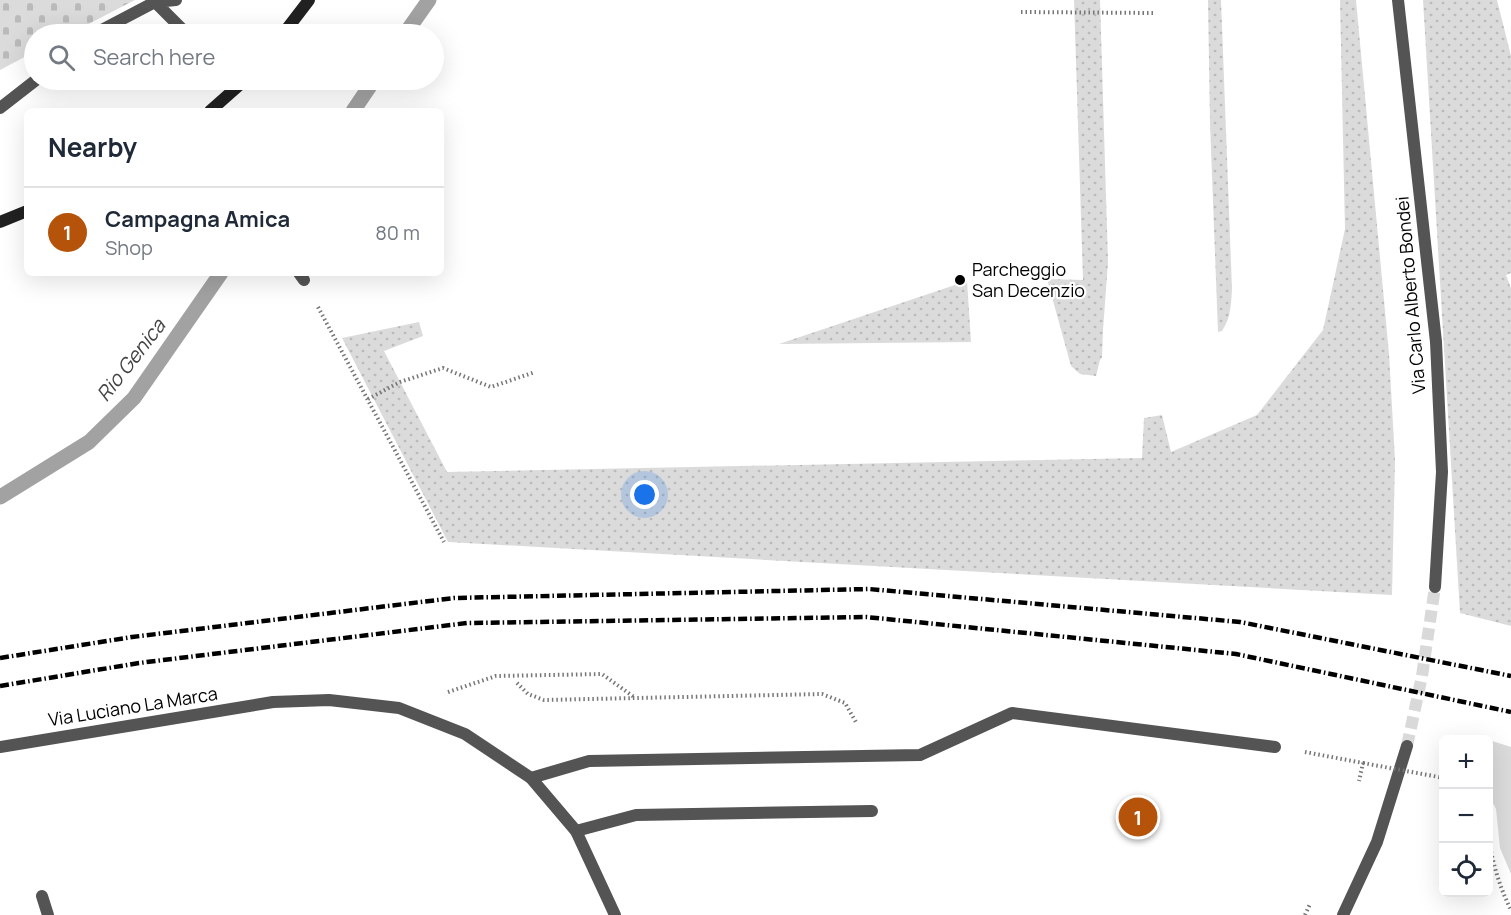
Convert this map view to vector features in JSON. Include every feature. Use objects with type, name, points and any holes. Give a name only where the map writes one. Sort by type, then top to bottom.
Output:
[{"type":"street","points":[[113,24],[155,2],[176,0]]},
{"type":"street","points":[[291,24],[309,0]]},
{"type":"street","name":"Via Carlo Alberto Bondei","points":[[1398,0],[1436,342],[1442,472],[1435,587]]},
{"type":"street","points":[[155,2],[177,24]]},
{"type":"street","points":[[0,108],[24,89]]},
{"type":"street","points":[[213,108],[230,90]]},
{"type":"street","points":[[0,222],[24,212]]},
{"type":"street","name":"Via Luciano La Marca","points":[[0,747],[273,702],[328,700],[399,708],[465,734],[531,778],[576,831],[615,915]]},
{"type":"street","points":[[531,778],[589,761],[920,755],[1012,713],[1275,747]]},
{"type":"street","points":[[1343,915],[1377,842],[1407,746]]},
{"type":"street","points":[[576,831],[636,815],[872,810]]},
{"type":"street","points":[[42,896],[48,915]]},
{"type":"path","points":[[1021,12],[1153,13]]},
{"type":"path","points":[[302,276],[444,542]]},
{"type":"path","points":[[368,399],[400,382],[443,368],[491,387],[535,372]]},
{"type":"path","points":[[399,708],[496,676],[602,674],[635,698]]},
{"type":"path","points":[[517,683],[528,694],[544,700],[822,694],[845,703],[858,724],[859,756]]},
{"type":"path","points":[[1275,747],[1439,777]]},
{"type":"path","points":[[1358,785],[1363,763]]},
{"type":"path","points":[[1489,843],[1502,892],[1511,910]]},
{"type":"path","points":[[1305,915],[1310,904]]},
{"type":"green space","points":[[0,0],[135,0],[88,24],[24,24],[24,57],[0,70]]},
{"type":"green space","points":[[1074,0],[1100,0],[1108,262],[1102,357],[1096,376],[1080,374],[1071,366],[1047,279],[1083,280]]},
{"type":"green space","points":[[1208,0],[1221,0],[1232,289],[1227,321],[1222,331],[1218,332],[1210,123]]},
{"type":"green space","points":[[1340,0],[1356,0],[1389,354],[1395,460],[1392,595],[448,542],[342,338],[419,322],[423,336],[384,351],[447,472],[1142,458],[1144,418],[1162,415],[1171,452],[1257,415],[1323,330],[1345,229]]},
{"type":"green space","points":[[1423,0],[1497,0],[1511,56],[1511,273],[1506,275],[1511,288],[1511,626],[1460,613]]},
{"type":"green space","points":[[967,281],[971,342],[779,344]]},
{"type":"green space","points":[[1493,741],[1511,747],[1511,874],[1500,848],[1496,809],[1493,803]]},
{"type":"waterway","name":"Rio Genica","points":[[412,24],[429,0]]},
{"type":"waterway","name":"Rio Genica","points":[[355,108],[367,90]]},
{"type":"waterway","name":"Rio Genica","points":[[0,497],[89,442],[134,398],[219,276]]},
{"type":"tunnel","points":[[1407,746],[1422,676],[1435,587]]},
{"type":"railway","points":[[0,658],[132,637],[454,598],[869,589],[1240,622],[1511,676]]},
{"type":"railway","points":[[0,686],[139,663],[467,623],[866,617],[1236,654],[1511,712]]},
{"type":"place","name":"Parcheggio San Decenzio","points":[[960,280]]},
{"type":"place","name":"Campagna Amica","points":[[1138,817]]}]
